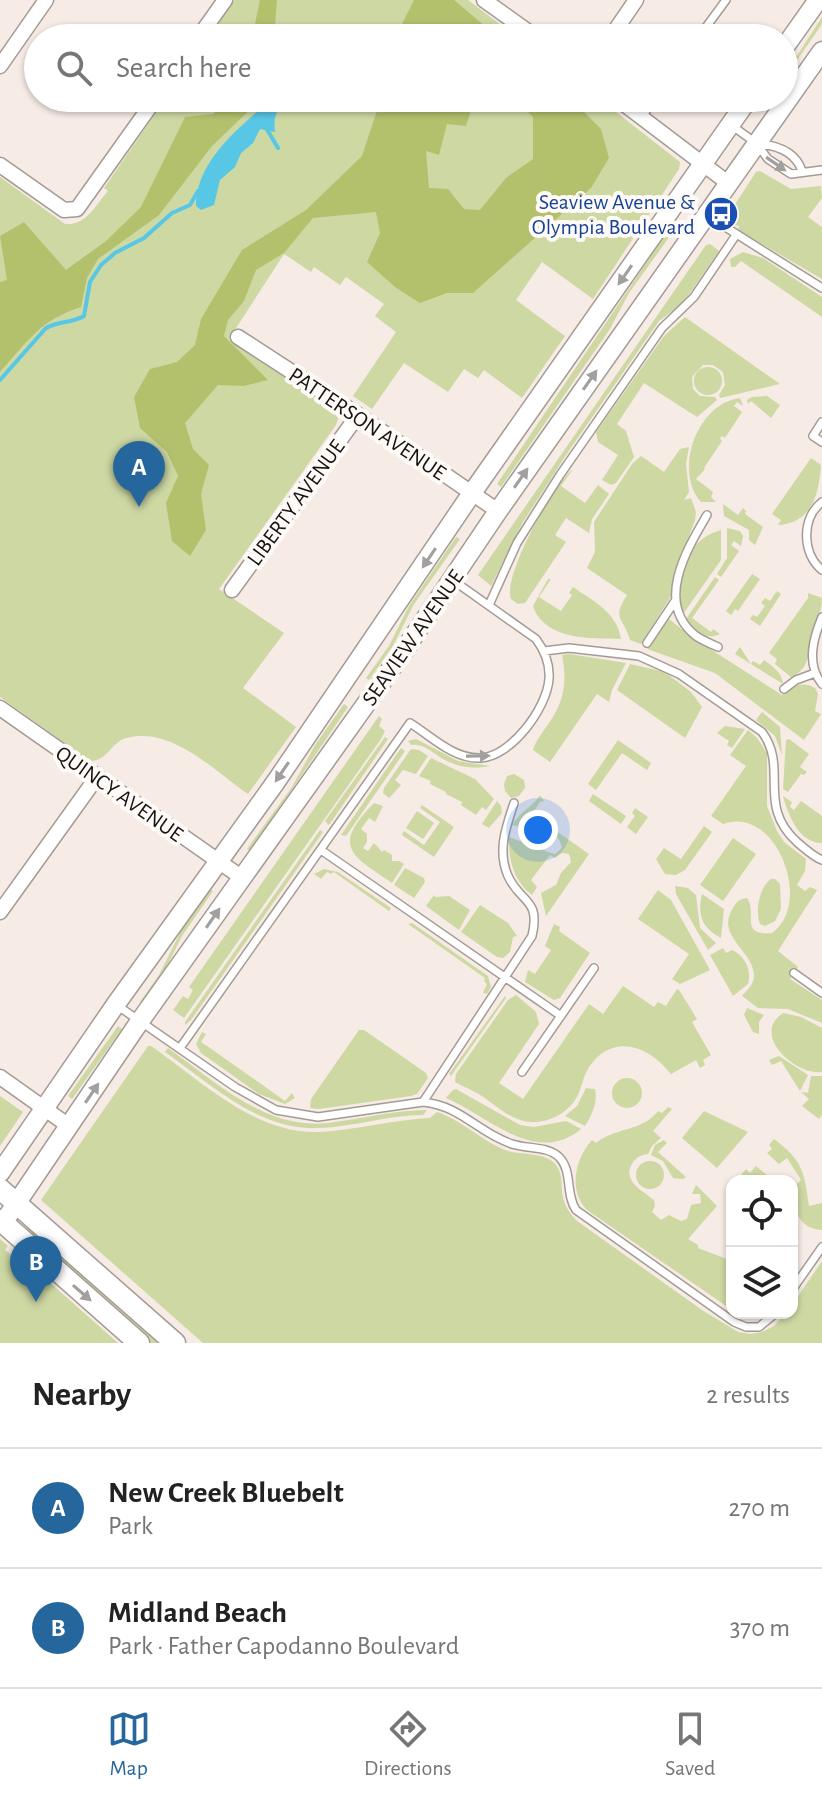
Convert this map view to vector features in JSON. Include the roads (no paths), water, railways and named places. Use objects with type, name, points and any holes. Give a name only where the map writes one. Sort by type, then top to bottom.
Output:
[{"type":"main road","points":[[0,1189],[175,1343]]},
{"type":"main road","points":[[2,1222],[139,1343]]},
{"type":"street","points":[[29,24],[46,0]]},
{"type":"street","points":[[208,24],[225,0]]},
{"type":"street","points":[[484,0],[517,24]]},
{"type":"street","points":[[620,24],[636,0]]},
{"type":"street","points":[[798,28],[818,0]]},
{"type":"street","points":[[0,66],[24,32]]},
{"type":"street","name":"SEAVIEW AVENUE","points":[[798,84],[822,51]]},
{"type":"street","points":[[0,165],[64,210],[73,211],[80,206],[146,112]]},
{"type":"street","points":[[634,112],[728,183]]},
{"type":"street","name":"SEAVIEW AVENUE","points":[[0,1173],[739,112]]},
{"type":"street","name":"SEAVIEW AVENUE","points":[[2,1222],[778,112]]},
{"type":"street","name":"PATTERSON AVENUE","points":[[238,337],[498,511]]},
{"type":"street","name":"LIBERTY AVENUE","points":[[232,590],[358,415]]},
{"type":"street","points":[[345,680],[371,697]]},
{"type":"street","name":"QUINCY AVENUE","points":[[0,708],[241,877]]},
{"type":"street","points":[[0,912],[97,777]]},
{"type":"street","points":[[0,1077],[69,1126]]},
{"type":"lane","points":[[708,24],[726,0]]},
{"type":"lane","points":[[641,118],[645,112]]},
{"type":"lane","points":[[730,124],[756,143],[768,159],[791,174],[822,170]]},
{"type":"lane","points":[[756,143],[777,146],[798,160],[802,171]]},
{"type":"lane","points":[[706,214],[822,288]]},
{"type":"lane","points":[[489,605],[517,543],[560,475],[662,328],[694,297],[736,235]]},
{"type":"lane","points":[[822,422],[813,436],[822,442]]},
{"type":"lane","points":[[822,502],[811,517],[807,537],[811,557],[822,570]]},
{"type":"lane","points":[[707,515],[680,566],[676,608],[696,636],[718,647]]},
{"type":"lane","points":[[180,1048],[410,723],[452,751],[466,756],[486,757],[505,749],[520,736],[545,696],[549,672],[544,651],[529,633],[452,579]]},
{"type":"lane","points":[[647,643],[676,599]]},
{"type":"lane","points":[[822,617],[812,654],[815,673],[822,684]]},
{"type":"lane","points":[[544,651],[569,648],[639,656],[679,674],[762,732],[771,744],[774,756],[773,797],[778,816],[789,835],[822,860]]},
{"type":"lane","points":[[784,689],[796,680],[815,673]]},
{"type":"lane","points":[[423,1102],[526,948],[534,925],[532,905],[513,885],[503,857],[503,839],[514,803]]},
{"type":"lane","points":[[321,850],[561,1016]]},
{"type":"lane","points":[[522,1072],[594,968]]},
{"type":"lane","points":[[794,973],[822,993]]},
{"type":"lane","points":[[116,1004],[259,1102],[292,1114],[318,1117],[423,1102],[441,1104],[461,1113],[494,1136],[555,1154],[566,1167],[569,1198],[576,1210],[726,1316]]},
{"type":"lane","points":[[798,1281],[822,1247]]},
{"type":"lane","points":[[730,1319],[746,1327],[759,1327],[769,1319]]},
{"type":"water","points":[[257,112],[277,112],[275,132],[260,129],[253,143],[241,153],[235,167],[220,180],[214,205],[201,210],[196,206],[204,174],[222,145]]},
{"type":"waterway","points":[[265,126],[278,148]]},
{"type":"waterway","points":[[0,380],[46,328],[84,316],[90,282],[101,265],[115,253],[144,238],[172,213],[190,205],[198,191]]},
{"type":"place","name":"Seaview Avenue & Olympia Boulevard","points":[[721,214]]},
{"type":"place","name":"New Creek Bluebelt","points":[[139,507]]},
{"type":"place","name":"Midland Beach","points":[[36,1302]]}]
